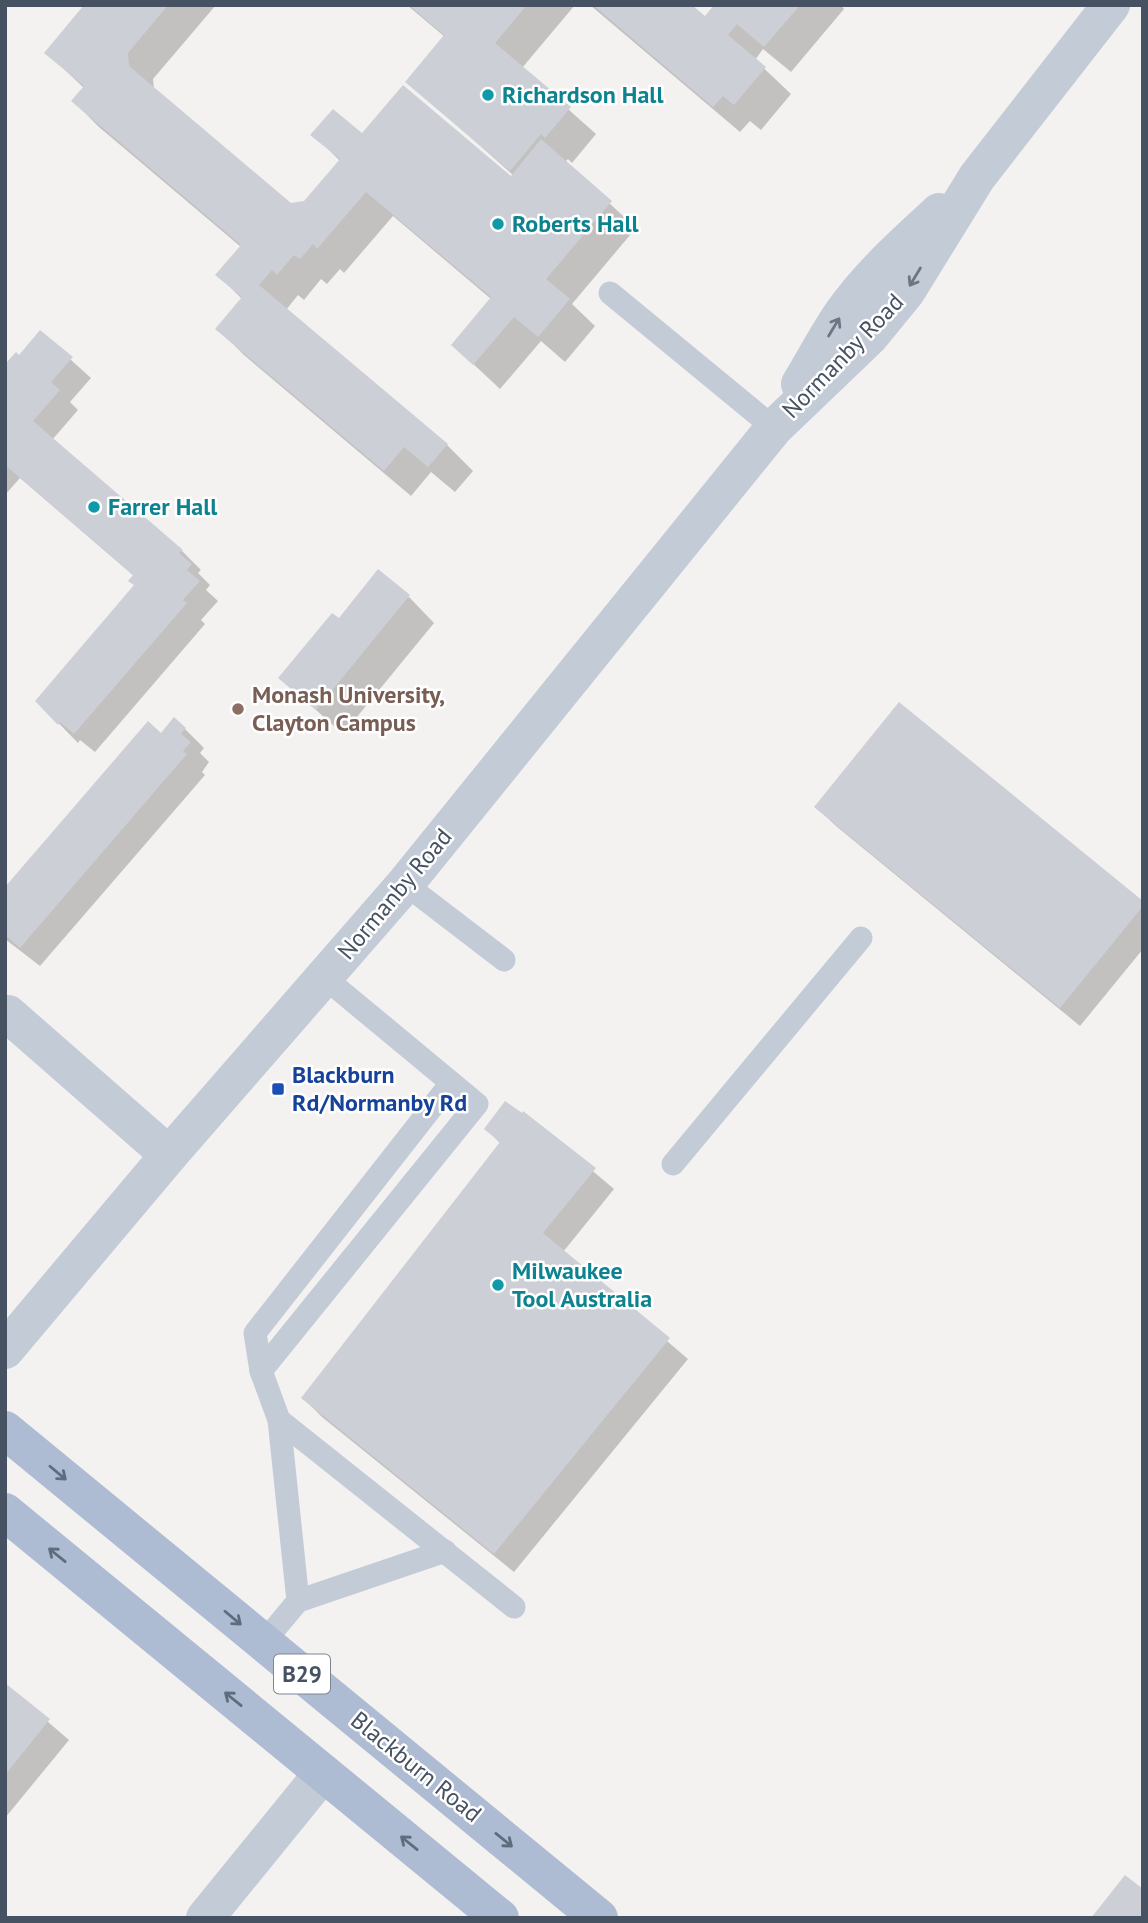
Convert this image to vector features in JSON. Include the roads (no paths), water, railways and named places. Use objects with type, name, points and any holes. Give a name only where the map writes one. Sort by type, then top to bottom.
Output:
[{"type":"main road","name":"Blackburn Road","points":[[5,1430],[599,1918]]},
{"type":"main road","name":"B29","points":[[5,1512],[499,1918]]},
{"type":"street","name":"Normanby Road","points":[[5,1350],[169,1155],[405,884],[774,428],[851,302],[879,268],[977,177],[1104,8]]},
{"type":"street","points":[[8,1014],[169,1155]]},
{"type":"street","points":[[205,1918],[323,1773]]},
{"type":"lane","points":[[610,293],[774,428]]},
{"type":"lane","points":[[405,884],[504,960]]},
{"type":"lane","points":[[673,1164],[861,939]]},
{"type":"lane","points":[[261,1371],[477,1104],[325,978]]},
{"type":"lane","points":[[298,1601],[279,1420],[261,1371],[255,1333],[451,1083]]},
{"type":"lane","points":[[279,1420],[514,1607]]},
{"type":"lane","points":[[263,1643],[298,1601],[444,1551]]},
{"type":"place","name":"Richardson Hall","points":[[488,95]]},
{"type":"place","name":"Roberts Hall","points":[[498,224]]},
{"type":"place","name":"Farrer Hall","points":[[94,507]]},
{"type":"place","name":"Monash University, Clayton Campus","points":[[238,709]]},
{"type":"place","name":"Blackburn Rd/Normanby Rd","points":[[278,1089]]},
{"type":"place","name":"Milwaukee Tool Australia","points":[[498,1285]]}]
